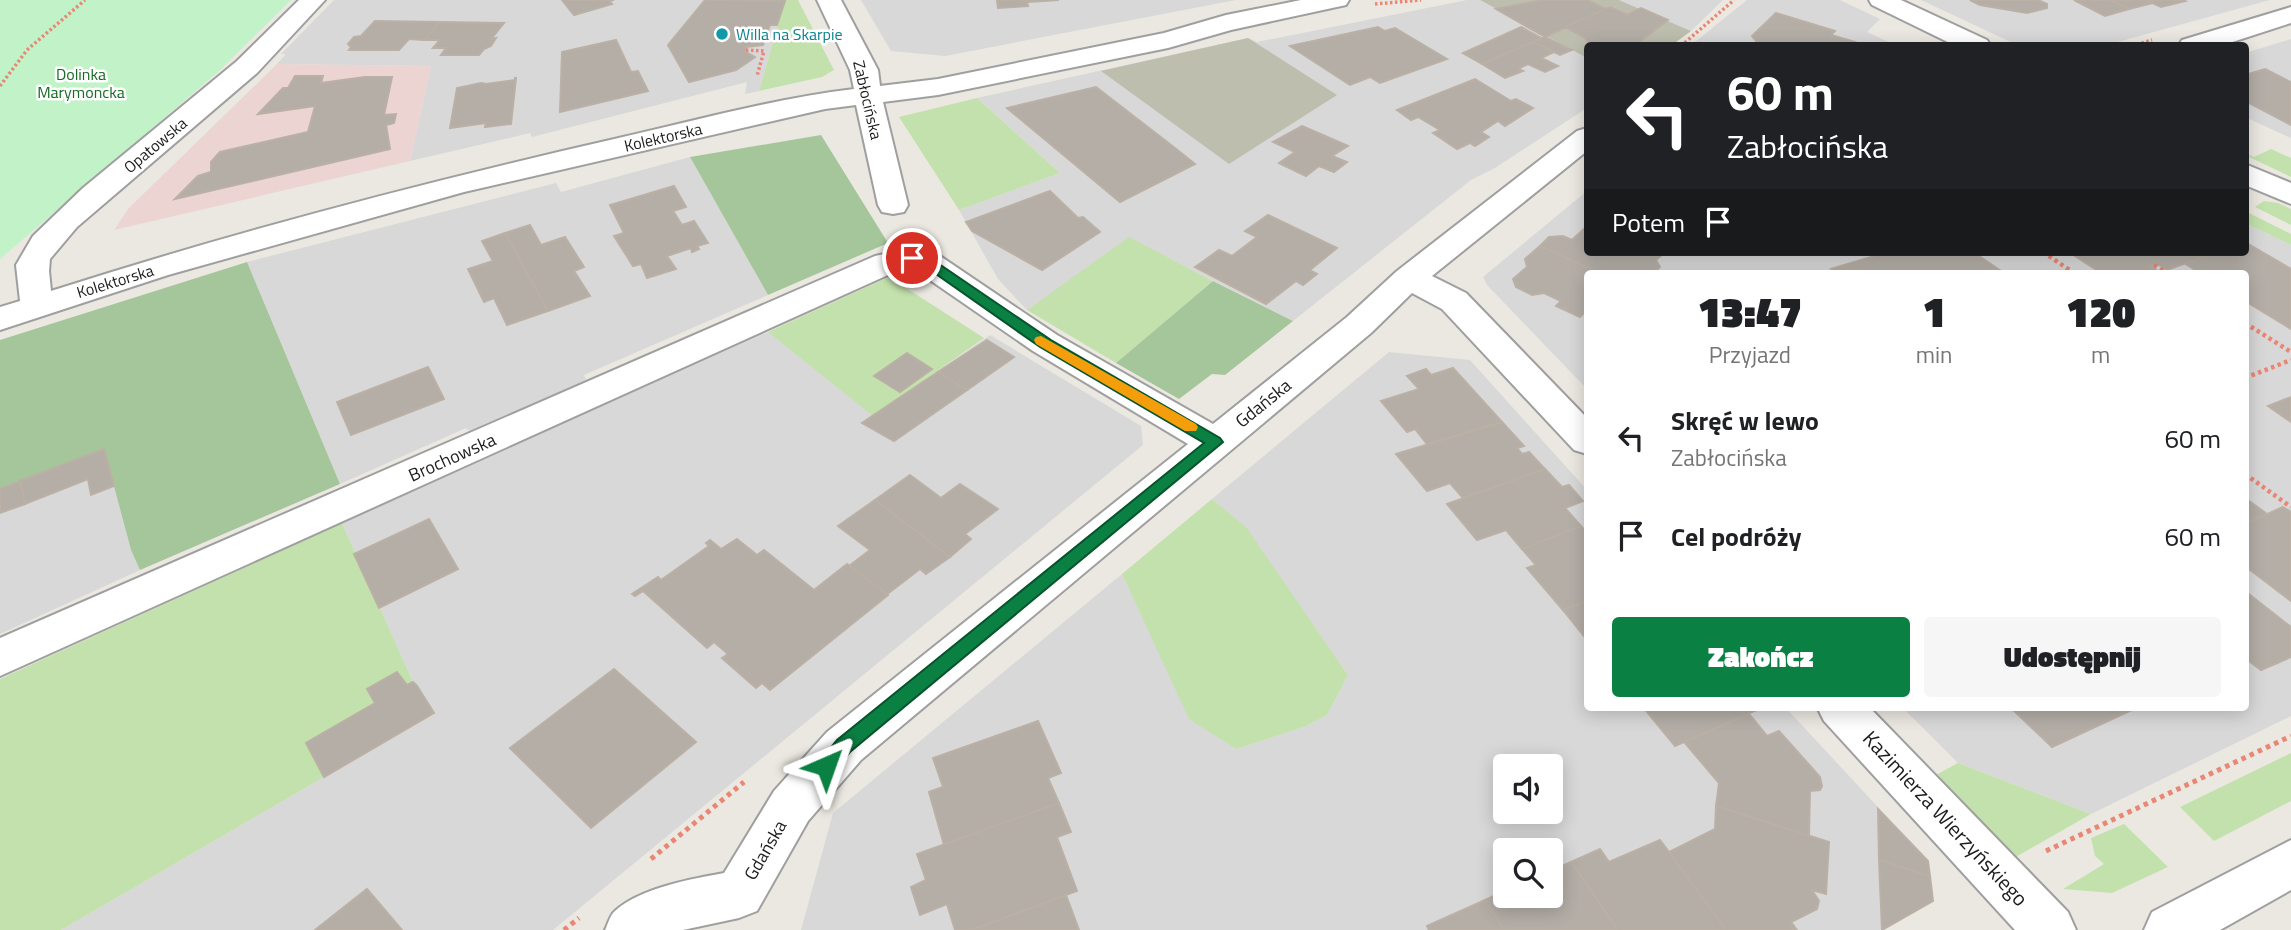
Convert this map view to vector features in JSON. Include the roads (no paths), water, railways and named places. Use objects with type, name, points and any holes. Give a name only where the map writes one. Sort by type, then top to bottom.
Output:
[{"type":"street","name":"Opatowska","points":[[38,306],[31,274],[34,258],[50,237],[77,211],[240,74],[313,0]]},
{"type":"street","name":"Zabłocińska","points":[[829,0],[860,59],[894,205]]},
{"type":"street","name":"Kolektorska","points":[[0,319],[156,268],[457,184],[786,109],[938,87],[1114,51],[1337,0]]},
{"type":"street","points":[[1881,0],[1970,42]]},
{"type":"street","points":[[2203,42],[2291,15]]},
{"type":"street","name":"Gdańska","points":[[631,930],[656,913],[677,905],[730,912],[791,806],[844,746],[1359,325],[1409,278],[1584,139]]},
{"type":"street","points":[[2249,175],[2291,195]]},
{"type":"street","name":"Brochowska","points":[[0,658],[875,269],[905,259],[928,262],[1045,343],[1215,442]]},
{"type":"street","points":[[1409,278],[1454,301],[1584,438]]},
{"type":"street","name":"Kazimierza Wierzyńskiego","points":[[1844,711],[2050,930]]},
{"type":"street","points":[[2170,930],[2291,863]]},
{"type":"place","name":"Willa na Skarpie","points":[[722,34]]},
{"type":"park label","name":"Dolinka Marymoncka","points":[[81,83]]}]
